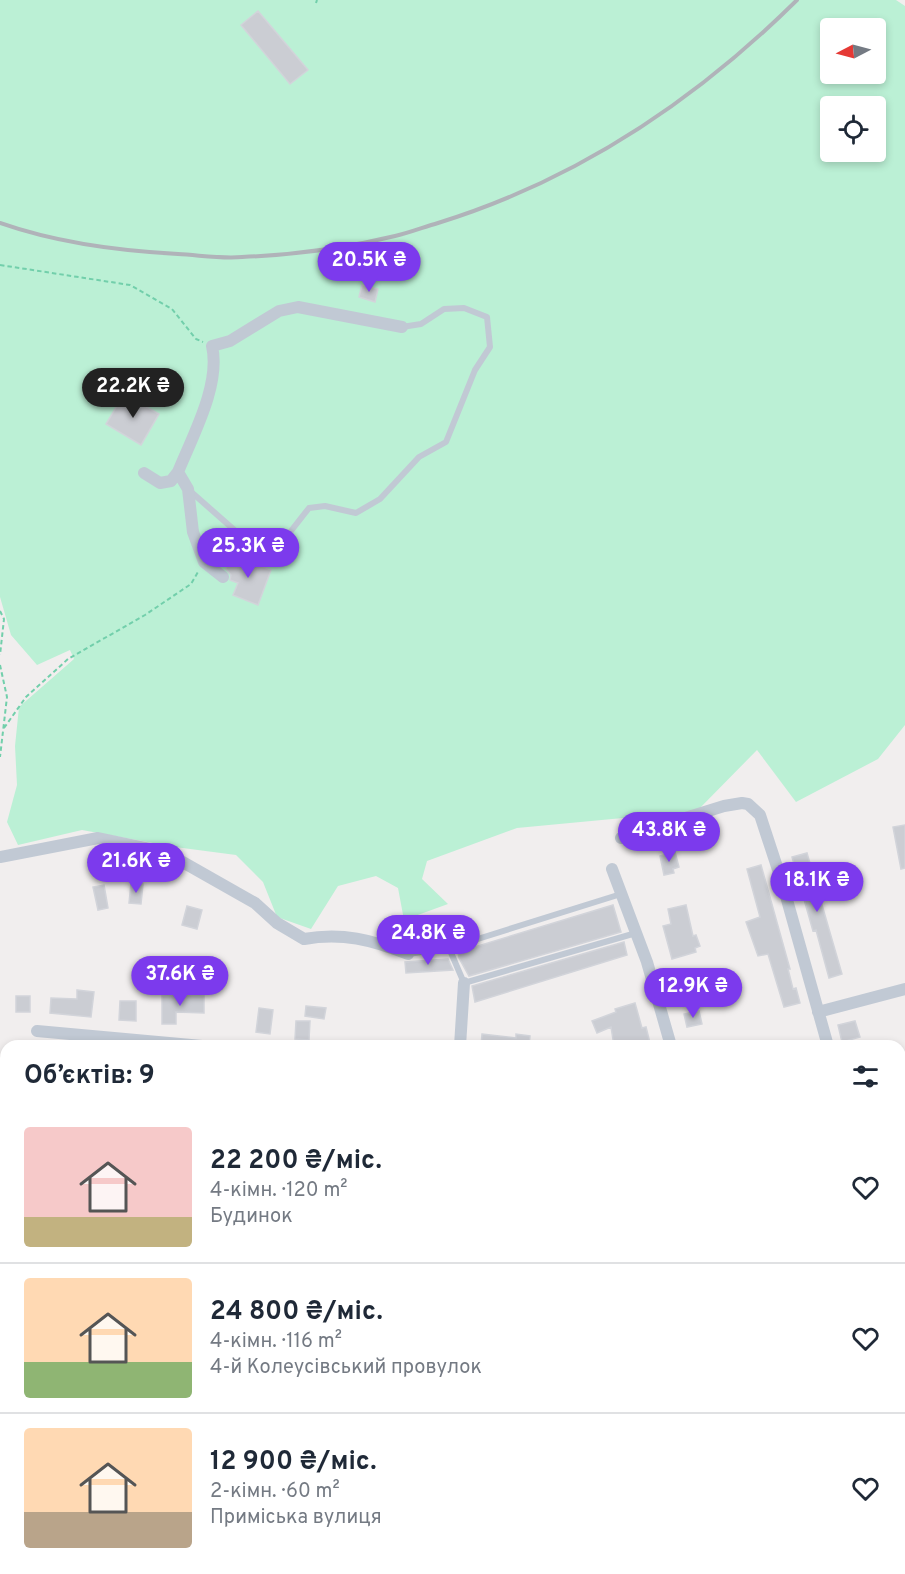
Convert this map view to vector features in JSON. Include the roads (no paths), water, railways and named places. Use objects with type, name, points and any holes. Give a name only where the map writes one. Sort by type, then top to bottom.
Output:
[{"type":"street","points":[[144,473],[160,483],[171,481],[178,472],[210,392],[214,356],[212,346],[230,341],[279,311],[298,308],[402,327]]},
{"type":"street","points":[[178,472],[188,489],[193,532],[204,562],[223,578]]},
{"type":"street","points":[[621,838],[742,802],[748,804],[760,815],[782,882],[826,1040]]},
{"type":"street","points":[[0,856],[99,838],[165,852],[255,903],[277,923],[304,939],[326,935],[364,939],[408,954]]},
{"type":"street","points":[[612,869],[647,962],[669,1040]]},
{"type":"street","points":[[460,1040],[464,983]]},
{"type":"street","points":[[818,1012],[905,989]]},
{"type":"street","points":[[37,1031],[102,1040]]},
{"type":"lane","points":[[188,489],[248,542],[265,549],[280,545],[309,508],[325,506],[356,513],[380,499],[419,457],[446,442],[475,370],[490,348],[487,317],[464,309],[444,309],[421,324],[402,327]]},
{"type":"lane","points":[[408,954],[449,948],[621,894]]},
{"type":"lane","points":[[449,948],[464,983],[636,933]]},
{"type":"railway","points":[[0,223],[43,236],[88,245],[226,258],[319,250],[406,233],[489,205],[538,184],[631,134],[717,72],[797,0]]}]
